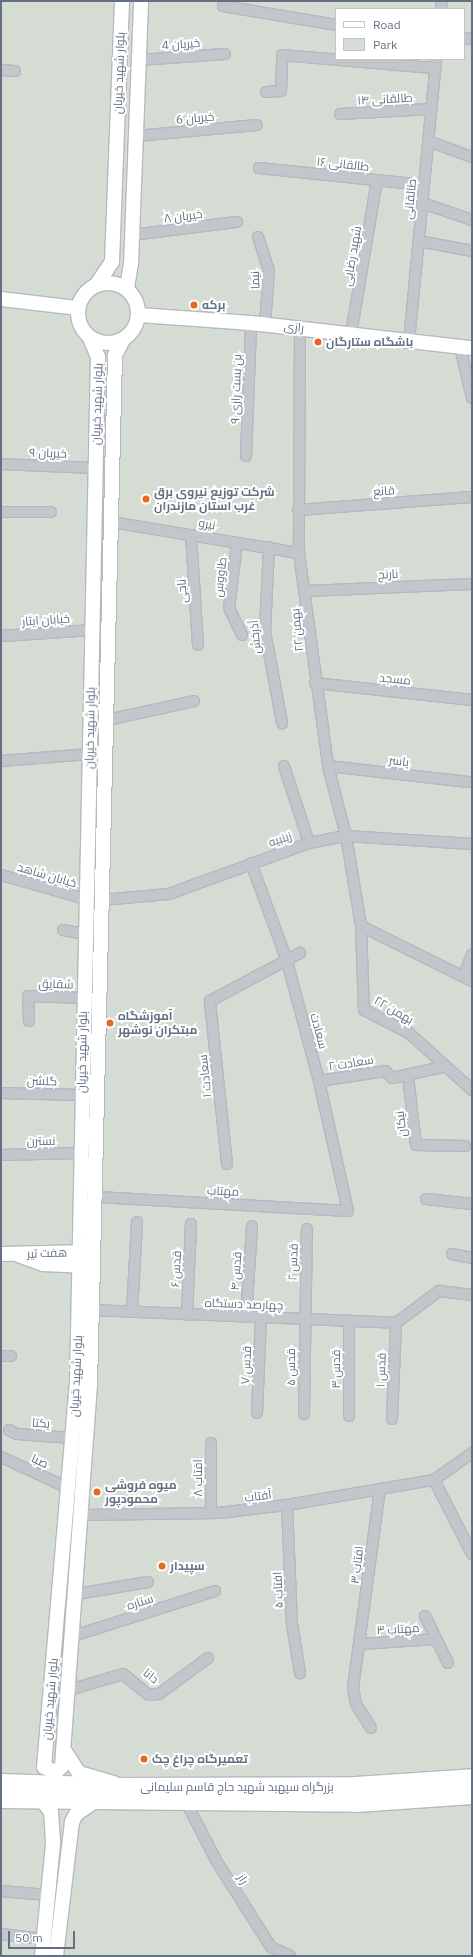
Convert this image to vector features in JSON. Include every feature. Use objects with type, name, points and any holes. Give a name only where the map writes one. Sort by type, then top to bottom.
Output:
[{"type":"highway","name":"بزرگراه سپهبد شهید حاج قاسم سلیمانی","points":[[1,1783],[124,1787],[356,1786],[472,1778]]},
{"type":"highway","name":"بزرگراه سپهبد شهید حاج قاسم سلیمانی","points":[[1,1799],[187,1804],[357,1803],[472,1795]]},
{"type":"main road","name":"بلوار شهید خیریان","points":[[97,284],[112,262],[122,1]]},
{"type":"main road","name":"بلوار شهید خیریان","points":[[127,288],[132,235],[141,1]]},
{"type":"main road","points":[[112,282],[127,288],[134,296],[139,315],[131,333],[123,340],[106,343],[90,338],[79,322],[78,308],[84,294],[97,284],[112,282]]},
{"type":"main road","points":[[1,299],[78,308]]},
{"type":"main road","name":"رازی","points":[[139,315],[266,324],[466,348]]},
{"type":"main road","name":"بلوار شهید خیریان","points":[[90,338],[98,357],[90,754],[83,998],[79,1259],[72,1438],[44,1767],[56,1772],[62,1766],[64,1750],[77,1594],[83,1515],[95,1259],[115,355],[123,340]]},
{"type":"main road","points":[[86,899],[102,900]]},
{"type":"main road","name":"هفت تیر","points":[[1,1254],[16,1254],[43,1264],[79,1259],[95,1259]]},
{"type":"main road","points":[[64,1750],[79,1773],[124,1787]]},
{"type":"main road","points":[[26,1783],[44,1767]]},
{"type":"main road","points":[[42,1800],[51,1812],[52,1853],[42,1956]]},
{"type":"main road","points":[[56,1956],[72,1822],[76,1814],[94,1802]]},
{"type":"main road","points":[[52,1853],[67,1854]]},
{"type":"street","points":[[223,6],[335,25]]},
{"type":"street","name":"خیریان 4","points":[[139,60],[225,54]]},
{"type":"street","points":[[266,92],[281,91],[282,55],[335,58]]},
{"type":"street","points":[[378,60],[436,63]]},
{"type":"street","name":"طالقانی","points":[[409,341],[436,63]]},
{"type":"street","points":[[1,70],[16,71]]},
{"type":"street","name":"طالقانی ۱۴","points":[[340,114],[431,109]]},
{"type":"street","name":"خیریان 6","points":[[136,136],[257,125]]},
{"type":"street","points":[[428,141],[472,157]]},
{"type":"street","name":"طالقانی ۱۶","points":[[259,168],[424,185]]},
{"type":"street","name":"شهید رضایی","points":[[351,334],[377,181]]},
{"type":"street","points":[[422,203],[472,220]]},
{"type":"street","name":"خیریان ۸","points":[[132,235],[237,222]]},
{"type":"street","name":"نیما","points":[[258,236],[269,270],[266,324]]},
{"type":"street","points":[[419,241],[472,251]]},
{"type":"street","name":"بن بست رازی ۹","points":[[246,456],[251,323]]},
{"type":"street","name":"۲۲ بهمن","points":[[300,328],[299,552],[306,591],[315,683],[328,766],[346,836],[361,926],[364,1010],[409,1033],[443,1067],[472,1090]]},
{"type":"street","points":[[466,348],[472,398]]},
{"type":"street","name":"خیریان ۹","points":[[1,464],[95,468]]},
{"type":"street","name":"قانع","points":[[298,510],[472,497]]},
{"type":"street","points":[[1,512],[51,512]]},
{"type":"street","name":"نیرو","points":[[111,522],[299,552]]},
{"type":"street","name":"ناجی","points":[[191,535],[198,645]]},
{"type":"street","name":"طاووس","points":[[237,543],[229,608],[242,635]]},
{"type":"street","name":"آذرخش","points":[[269,547],[265,630],[282,723]]},
{"type":"street","name":"نارنج","points":[[306,591],[472,584]]},
{"type":"street","name":"خیابان ایثار","points":[[1,636],[92,630]]},
{"type":"street","name":"مسجد","points":[[315,683],[472,700]]},
{"type":"street","points":[[107,720],[194,701]]},
{"type":"street","points":[[1,760],[90,754]]},
{"type":"street","points":[[284,766],[309,843]]},
{"type":"street","name":"یاسر","points":[[328,766],[468,782]]},
{"type":"street","name":"زینبیه","points":[[102,900],[169,894],[309,843],[346,836],[472,844]]},
{"type":"street","name":"سعادت","points":[[251,863],[286,958],[319,1081],[348,1211]]},
{"type":"street","name":"خیابان شاهد","points":[[1,875],[86,899]]},
{"type":"street","points":[[361,926],[468,978],[472,954]]},
{"type":"street","points":[[63,930],[85,934]]},
{"type":"street","points":[[286,958],[300,953]]},
{"type":"street","name":"سعادت ۱","points":[[227,1164],[210,1001],[286,958]]},
{"type":"street","name":"شقایق","points":[[29,1021],[28,996],[83,998]]},
{"type":"street","points":[[408,1076],[443,1067]]},
{"type":"street","name":"سعادت ۲","points":[[319,1081],[385,1071],[392,1078],[408,1076]]},
{"type":"street","name":"نیکان","points":[[408,1076],[416,1145],[464,1146]]},
{"type":"street","name":"گلشن","points":[[1,1093],[82,1094]]},
{"type":"street","name":"نسترن","points":[[1,1155],[81,1153]]},
{"type":"street","name":"مهتاب","points":[[97,1197],[348,1211]]},
{"type":"street","points":[[426,1199],[472,1204]]},
{"type":"street","points":[[132,1312],[137,1222]]},
{"type":"street","name":"قدس ۶","points":[[186,1315],[191,1224]]},
{"type":"street","name":"قدس ۴","points":[[246,1317],[252,1226]]},
{"type":"street","name":"قدس ۲","points":[[304,1320],[307,1230]]},
{"type":"street","points":[[452,1254],[472,1258]]},
{"type":"street","points":[[396,1323],[439,1291],[472,1295]]},
{"type":"street","name":"چهارصد دستگاه","points":[[92,1310],[396,1323]]},
{"type":"street","name":"قدس ۷","points":[[257,1413],[261,1318]]},
{"type":"street","name":"قدس ۵","points":[[304,1320],[304,1414]]},
{"type":"street","name":"قدس ۳","points":[[349,1322],[349,1416]]},
{"type":"street","name":"قدس ۱","points":[[392,1419],[396,1323]]},
{"type":"street","name":"یکتا","points":[[9,1430],[17,1434],[72,1438]]},
{"type":"street","name":"افتاب ۸","points":[[211,1443],[211,1513]]},
{"type":"street","points":[[472,1452],[434,1480],[472,1554]]},
{"type":"street","name":"صبا","points":[[1,1457],[68,1488]]},
{"type":"street","name":"آفتاب","points":[[83,1515],[211,1513],[287,1505],[434,1480]]},
{"type":"street","name":"افتاب ۳","points":[[371,1728],[356,1704],[353,1688],[361,1644],[380,1489]]},
{"type":"street","name":"افتاب ۵","points":[[287,1505],[292,1624],[300,1673]]},
{"type":"street","points":[[77,1594],[148,1582]]},
{"type":"street","name":"ستاره","points":[[73,1636],[215,1591]]},
{"type":"street","points":[[425,1616],[448,1663]]},
{"type":"street","name":"مهتاب ۳","points":[[361,1644],[436,1640]]},
{"type":"street","name":"دانا","points":[[69,1690],[123,1674],[149,1695],[159,1694],[208,1658]]},
{"type":"street","name":"راز","points":[[187,1804],[217,1862],[271,1947],[290,1956]]},
{"type":"street","points":[[1,1891],[48,1895]]},
{"type":"street","points":[[1,1934],[44,1939]]},
{"type":"green space","points":[[1,1],[472,1],[472,1956],[1,1956]]},
{"type":"place","name":"برکه","points":[[194,305]]},
{"type":"place","name":"باشگاه ستارگان","points":[[318,342]]},
{"type":"place","name":"شرکت توزیع نیروی برق غرب استان مازندران","points":[[146,499]]},
{"type":"place","name":"آموزشگاه مبتکران نوشهر","points":[[110,1023]]},
{"type":"place","name":"میوه فروشی محمودپور","points":[[97,1492]]},
{"type":"place","name":"سپیدار","points":[[162,1566]]},
{"type":"place","name":"تعمیرگاه چراغ چک","points":[[144,1759]]}]
